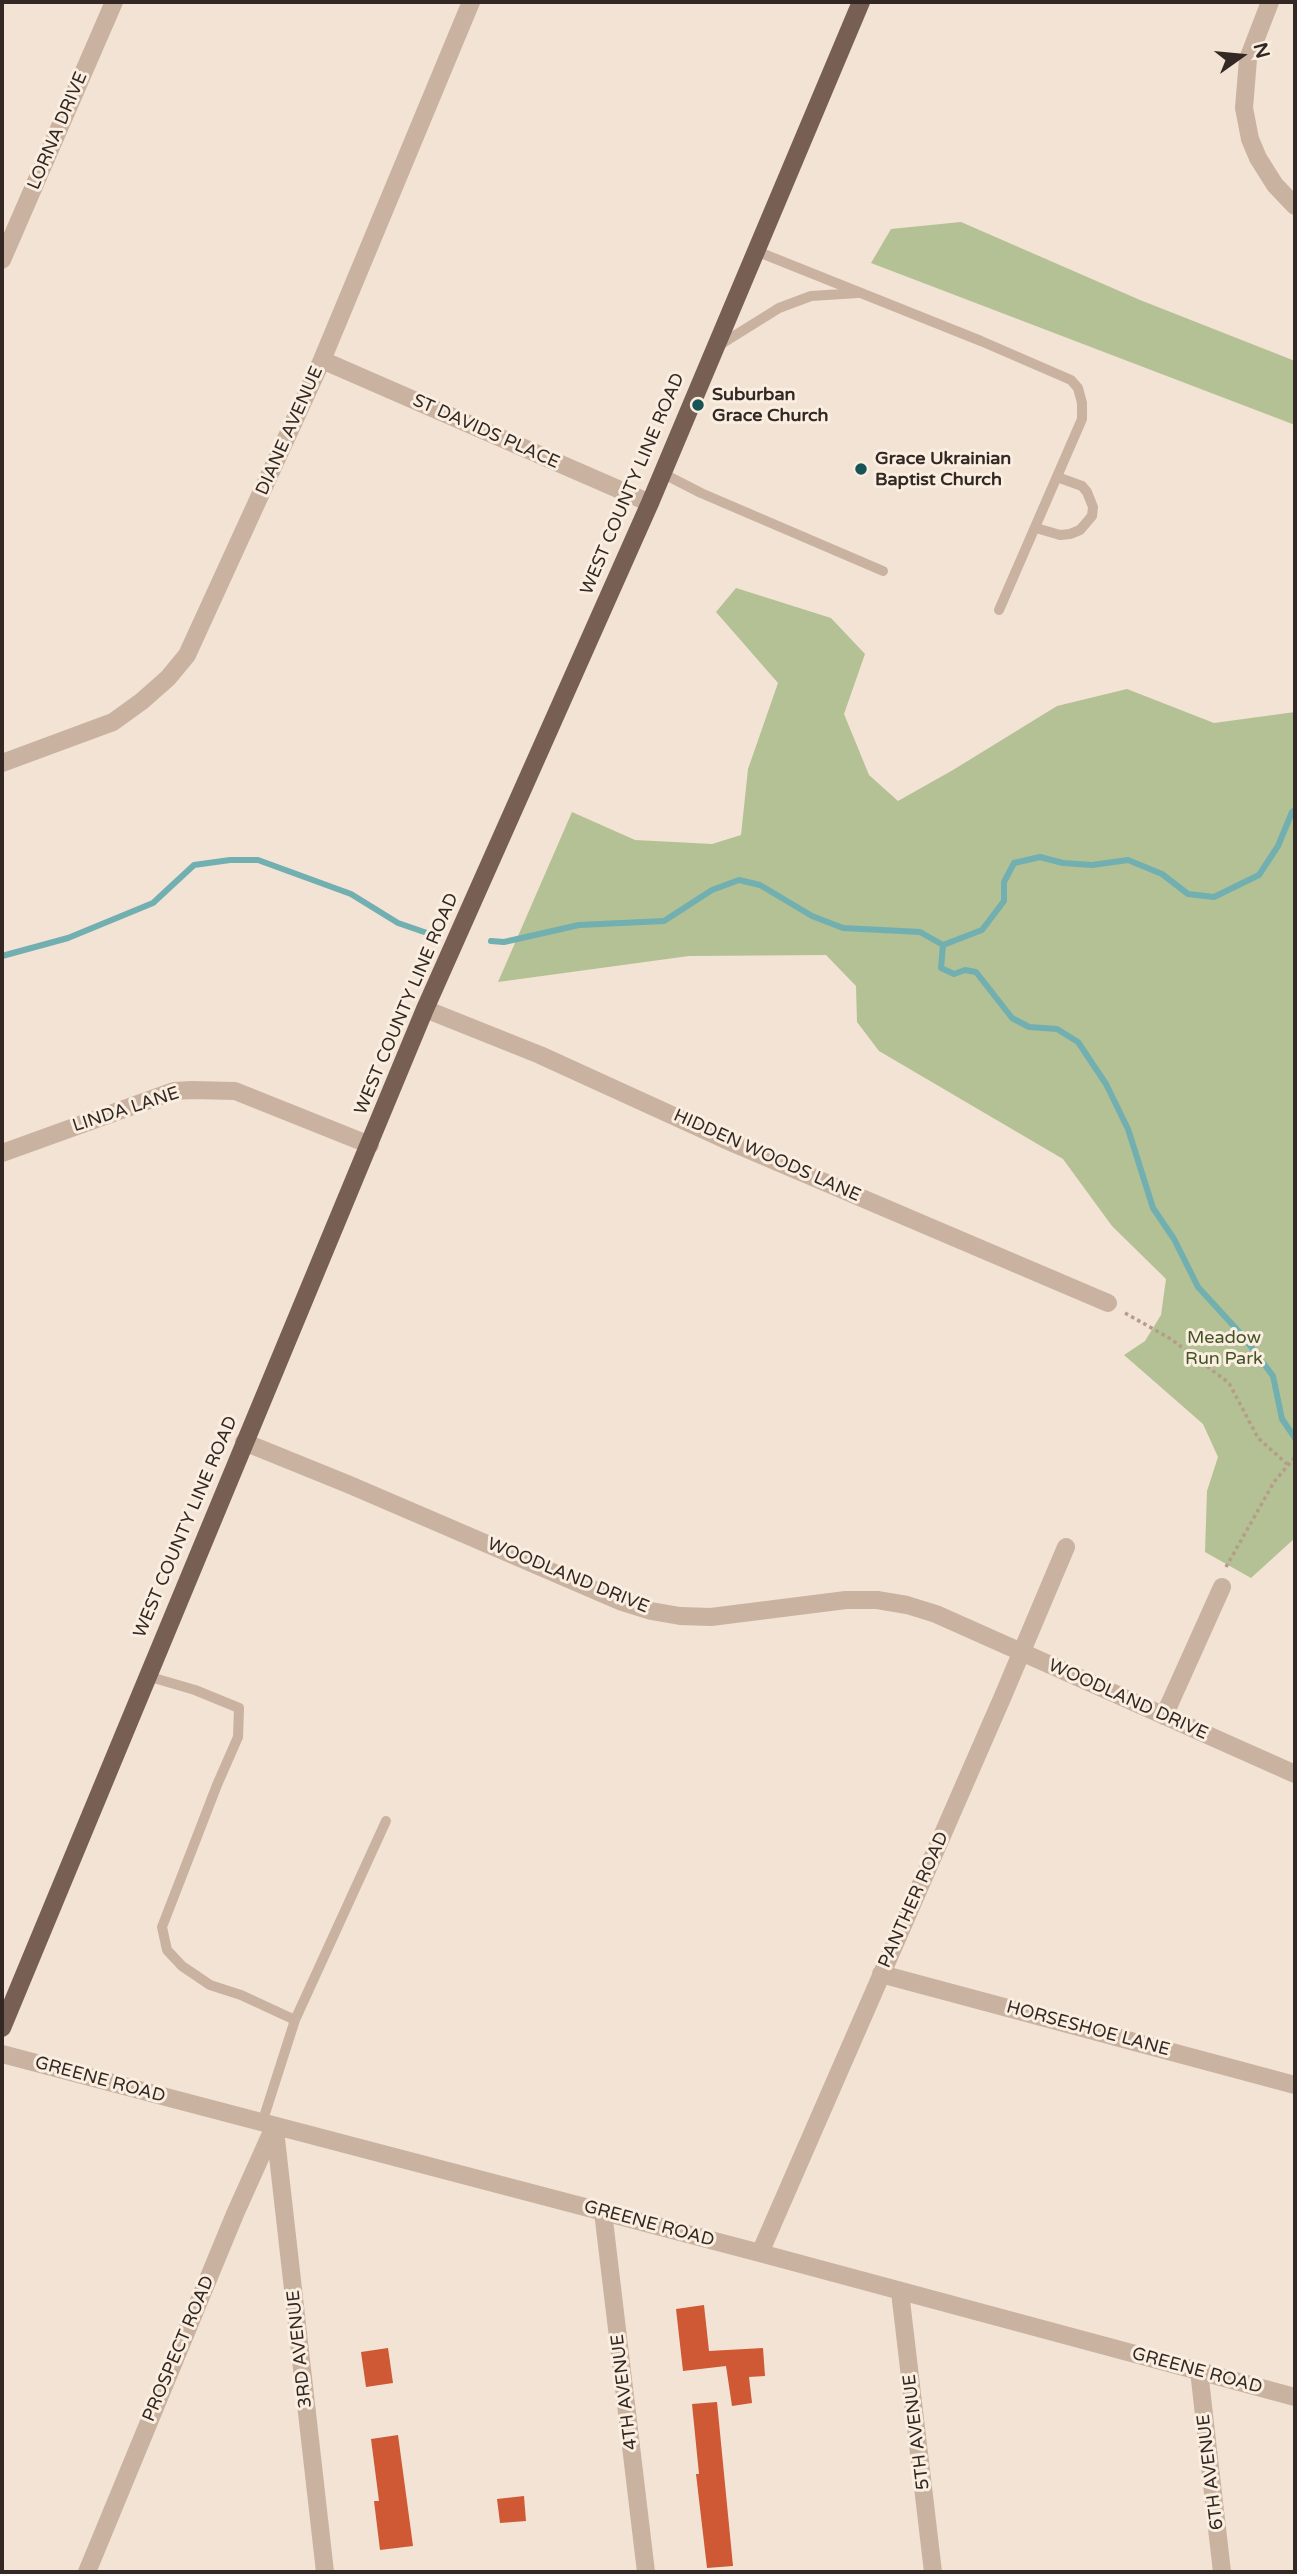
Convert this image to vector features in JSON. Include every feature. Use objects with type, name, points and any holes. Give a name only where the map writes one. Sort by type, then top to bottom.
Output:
[{"type":"main road","name":"WEST COUNTY LINE ROAD","points":[[2,2028],[425,1009],[650,503],[861,2]]},
{"type":"street","name":"LORNA DRIVE","points":[[2,260],[114,2]]},
{"type":"street","name":"DIANE AVENUE","points":[[2,763],[113,722],[168,678],[187,655],[322,360],[471,2]]},
{"type":"street","points":[[1270,2],[1248,59],[1244,108],[1250,139],[1258,158],[1275,185],[1295,206]]},
{"type":"street","name":"ST DAVIDS PLACE","points":[[322,360],[650,503]]},
{"type":"street","name":"HIDDEN WOODS LANE","points":[[425,1009],[540,1055],[735,1144],[1108,1303]]},
{"type":"street","name":"LINDA LANE","points":[[2,1153],[174,1091],[192,1090],[236,1091],[370,1145]]},
{"type":"street","name":"WOODLAND DRIVE","points":[[244,1442],[622,1602],[651,1611],[710,1617],[846,1600],[877,1600],[936,1614],[1295,1774]]},
{"type":"street","name":"PANTHER ROAD","points":[[760,2253],[1066,1547]]},
{"type":"street","points":[[1164,1716],[1222,1587]]},
{"type":"street","name":"HORSESHOE LANE","points":[[881,1974],[1295,2085]]},
{"type":"street","name":"GREENE ROAD","points":[[2,2054],[1295,2397]]},
{"type":"street","name":"PROSPECT ROAD","points":[[87,2572],[235,2214],[268,2125]]},
{"type":"street","name":"3RD AVENUE","points":[[268,2125],[325,2572]]},
{"type":"street","name":"4TH AVENUE","points":[[603,2212],[646,2572]]},
{"type":"street","name":"5TH AVENUE","points":[[900,2292],[933,2572]]},
{"type":"street","name":"6TH AVENUE","points":[[1199,2371],[1223,2572]]},
{"type":"lane","points":[[756,251],[1071,380],[1078,388],[1082,419],[999,610]]},
{"type":"lane","points":[[715,348],[779,308],[800,300],[811,296],[862,293]]},
{"type":"lane","points":[[662,473],[701,493],[883,571]]},
{"type":"lane","points":[[1036,528],[1060,535],[1070,534],[1080,530],[1091,516],[1091,499],[1082,486],[1057,477]]},
{"type":"lane","points":[[147,1676],[195,1690],[239,1708],[238,1737],[162,1927],[166,1950],[182,1966],[210,1985],[295,2020]]},
{"type":"lane","points":[[268,2125],[295,2020],[386,1821]]},
{"type":"path","points":[[1108,1303],[1171,1339],[1229,1383],[1258,1438],[1287,1464]]},
{"type":"path","points":[[1222,1587],[1223,1573],[1240,1540],[1274,1482],[1295,1457]]},
{"type":"green space","points":[[961,222],[1140,300],[1295,361],[1295,425],[871,263],[891,229]]},
{"type":"green space","name":"Meadow Run Park","points":[[736,588],[831,618],[865,654],[844,714],[869,775],[898,801],[1057,706],[1127,689],[1214,723],[1295,712],[1295,1538],[1251,1578],[1205,1552],[1207,1491],[1218,1457],[1203,1424],[1124,1355],[1145,1341],[1161,1315],[1166,1279],[1112,1226],[1063,1159],[879,1051],[857,1022],[856,986],[826,955],[689,956],[498,982],[572,812],[635,840],[712,844],[741,835],[748,769],[778,683],[716,612]]},
{"type":"building","points":[[704,2305],[709,2351],[763,2348],[765,2376],[749,2377],[752,2403],[732,2406],[726,2366],[683,2371],[676,2309]]},
{"type":"building","points":[[388,2348],[393,2383],[366,2387],[361,2352]]},
{"type":"building","points":[[717,2402],[733,2566],[707,2568],[696,2474],[699,2474],[692,2404]]},
{"type":"building","points":[[398,2435],[413,2546],[380,2550],[374,2501],[379,2501],[371,2439]]},
{"type":"building","points":[[524,2496],[526,2521],[500,2523],[497,2499]]},
{"type":"waterway","points":[[491,941],[504,942],[579,925],[664,921],[712,890],[739,880],[760,885],[812,916],[843,928],[920,932],[943,945],[982,930],[1004,901],[1004,882],[1014,863],[1040,857],[1063,863],[1092,865],[1128,860],[1162,874],[1188,894],[1214,897],[1259,875],[1278,846],[1295,810]]},
{"type":"waterway","points":[[2,956],[68,938],[153,903],[194,865],[230,860],[258,860],[351,894],[398,923],[427,933]]},
{"type":"waterway","points":[[943,945],[941,968],[954,974],[965,970],[976,972],[1012,1018],[1029,1027],[1057,1029],[1078,1042],[1106,1084],[1128,1129],[1153,1208],[1174,1239],[1198,1287],[1242,1335],[1273,1376],[1282,1419],[1295,1438]]},
{"type":"place","name":"Suburban Grace Church","points":[[698,405]]},
{"type":"place","name":"Grace Ukrainian Baptist Church","points":[[861,469]]}]
